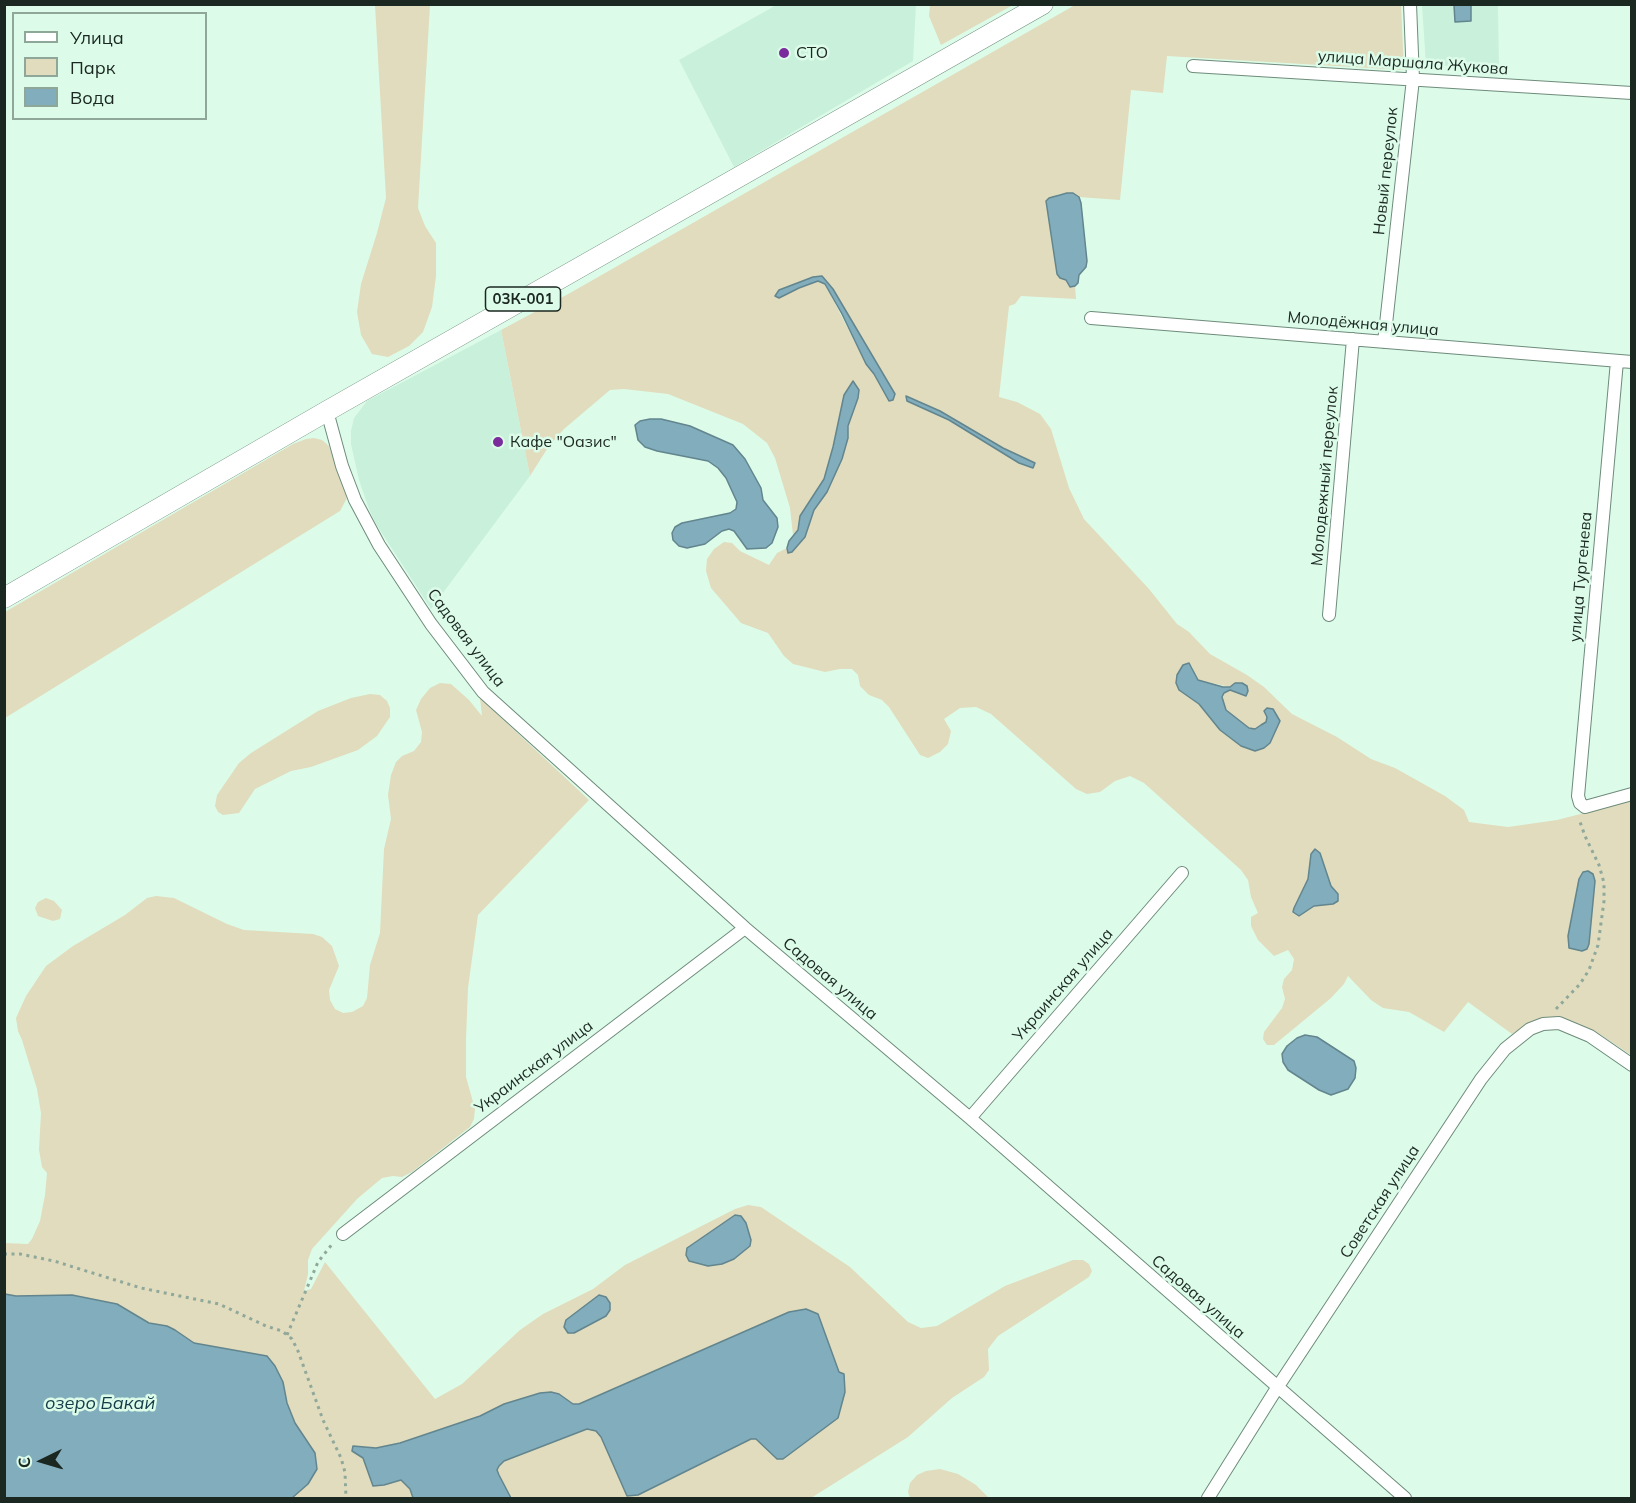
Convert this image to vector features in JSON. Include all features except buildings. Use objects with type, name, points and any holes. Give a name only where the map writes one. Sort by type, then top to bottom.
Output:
[{"type":"main road","name":"03К-001","points":[[4,598],[327,411],[1043,4]]},
{"type":"street","name":"Новый переулок","points":[[1384,342],[1413,79],[1410,4]]},
{"type":"street","name":"улица Маршала Жукова","points":[[1192,66],[1632,93]]},
{"type":"street","name":"Молодёжная улица","points":[[1091,318],[1632,362]]},
{"type":"street","name":"Молодежный переулок","points":[[1329,615],[1353,339]]},
{"type":"street","name":"улица Тургенева","points":[[1579,799],[1617,361]]},
{"type":"street","name":"Садовая улица","points":[[327,411],[342,466],[355,500],[379,545],[431,624],[483,692],[745,928],[970,1118],[1405,1498]]},
{"type":"street","points":[[1579,799],[1585,807],[1632,794]]},
{"type":"street","name":"Украинская улица","points":[[970,1118],[1182,873]]},
{"type":"street","name":"Украинская улица","points":[[343,1233],[745,928]]},
{"type":"street","points":[[1543,1024],[1559,1023],[1590,1036],[1632,1065]]},
{"type":"street","name":"Советская улица","points":[[1208,1498],[1277,1388],[1481,1079],[1505,1049],[1530,1029],[1543,1024]]},
{"type":"path","points":[[1543,1024],[1580,984],[1589,970],[1599,933],[1604,883],[1599,865],[1580,824],[1579,799]]},
{"type":"path","points":[[287,1335],[318,1262],[343,1233]]},
{"type":"path","points":[[4,1254],[20,1254],[54,1261],[141,1288],[219,1304],[282,1331],[292,1339],[298,1351],[323,1420],[341,1458],[345,1472],[346,1498]]},
{"type":"shaded area","points":[[778,4],[916,5],[913,61],[734,167],[679,60]]},
{"type":"shaded area","points":[[1422,5],[1498,5],[1499,68],[1426,65]]},
{"type":"shaded area","points":[[501,330],[530,476],[431,609],[376,524],[369,509],[359,480],[351,444],[354,418],[367,401]]},
{"type":"green space","points":[[930,4],[1013,5],[941,45],[929,16]]},
{"type":"green space","points":[[375,5],[430,5],[418,208],[425,226],[436,243],[436,276],[432,307],[423,332],[409,346],[388,357],[372,354],[361,335],[357,312],[361,284],[386,198]]},
{"type":"green space","points":[[1075,5],[1401,5],[1404,70],[1167,56],[1163,93],[1131,90],[1120,200],[1079,197],[1073,193],[1067,193],[1059,194],[1046,201],[1057,274],[1066,280],[1070,287],[1075,286],[1076,299],[1021,296],[1015,304],[1009,306],[999,397],[1017,402],[1040,414],[1051,429],[1069,488],[1084,519],[1149,589],[1177,624],[1189,632],[1210,654],[1264,687],[1292,714],[1337,737],[1371,759],[1395,768],[1445,796],[1464,810],[1469,822],[1508,827],[1557,820],[1631,801],[1631,1055],[1601,1035],[1563,1019],[1547,1017],[1537,1019],[1512,1034],[1468,1002],[1444,1032],[1409,1012],[1383,1008],[1371,1000],[1348,976],[1331,998],[1274,1045],[1267,1045],[1263,1039],[1264,1032],[1282,1008],[1285,999],[1282,987],[1284,979],[1292,970],[1294,959],[1288,950],[1274,956],[1258,940],[1251,926],[1251,917],[1258,913],[1251,897],[1248,880],[1241,870],[1144,783],[1130,776],[1115,781],[1100,792],[1087,794],[1076,789],[991,714],[976,707],[960,708],[944,719],[951,731],[948,744],[940,752],[928,758],[920,755],[889,707],[882,700],[869,695],[860,686],[858,675],[852,669],[825,672],[793,664],[784,656],[768,633],[741,623],[711,588],[706,571],[707,559],[714,549],[724,542],[732,543],[740,551],[769,565],[777,553],[787,548],[788,552],[805,537],[814,510],[827,492],[848,438],[848,426],[859,390],[844,395],[829,466],[824,479],[800,516],[798,530],[793,535],[790,508],[775,458],[767,443],[743,424],[668,394],[624,389],[610,390],[564,429],[549,446],[530,476],[501,330]],"holes":[[[813,277],[824,284],[818,281],[799,288],[779,298],[797,284]],[[825,284],[833,289],[878,366],[889,401],[866,364]],[[907,401],[951,417],[1003,448],[1034,463],[1019,463],[948,420]],[[1192,666],[1198,680],[1230,687],[1241,695],[1230,690],[1224,693],[1222,702],[1226,710],[1249,728],[1255,729],[1266,722],[1267,716],[1264,710],[1277,727],[1273,738],[1264,748],[1255,751],[1241,746],[1220,730],[1199,704],[1179,690],[1176,683],[1178,675]],[[1311,854],[1326,873],[1331,886],[1338,894],[1333,904],[1294,908],[1308,879]]]},
{"type":"green space","points":[[314,438],[322,440],[329,446],[347,498],[340,511],[5,718],[5,612],[293,444]]},
{"type":"green space","points":[[440,683],[451,684],[482,716],[480,698],[589,800],[478,915],[468,988],[466,1039],[466,1077],[475,1109],[470,1127],[412,1172],[402,1177],[382,1178],[357,1199],[312,1249],[308,1260],[304,1291],[311,1289],[325,1262],[435,1399],[462,1384],[520,1330],[543,1314],[593,1289],[625,1265],[735,1209],[748,1205],[761,1207],[850,1267],[908,1322],[921,1328],[937,1326],[1005,1286],[1073,1260],[1083,1260],[1089,1264],[1092,1271],[1089,1277],[998,1336],[988,1349],[989,1370],[984,1377],[952,1398],[908,1437],[811,1498],[5,1498],[4,1243],[28,1244],[32,1239],[40,1221],[47,1173],[42,1167],[39,1150],[41,1113],[37,1089],[16,1018],[26,996],[46,966],[73,946],[125,915],[147,898],[156,896],[174,898],[244,930],[313,934],[322,937],[332,946],[339,966],[329,990],[330,1000],[335,1009],[343,1013],[352,1012],[363,1006],[367,998],[370,965],[380,933],[384,849],[391,819],[388,795],[391,775],[396,762],[402,756],[414,751],[421,742],[422,732],[416,710],[430,688]]},
{"type":"green space","points":[[370,694],[380,695],[387,701],[390,708],[390,717],[377,736],[358,750],[311,767],[291,771],[255,789],[239,813],[223,815],[218,812],[215,806],[217,795],[239,763],[251,753],[318,711],[351,698]]},
{"type":"green space","points":[[46,898],[54,901],[62,910],[60,919],[53,921],[38,916],[35,908],[38,902]]},
{"type":"green space","points":[[940,1469],[958,1474],[976,1485],[989,1498],[910,1498],[908,1492],[910,1483],[917,1475]]},
{"type":"water","points":[[1454,5],[1471,5],[1471,21],[1455,22]]},
{"type":"water","points":[[1073,193],[1079,197],[1081,203],[1087,261],[1086,267],[1079,275],[1078,283],[1070,287],[1066,280],[1057,274],[1046,201]]},
{"type":"water","points":[[822,276],[833,289],[895,394],[893,400],[889,401],[866,364],[825,284],[818,281],[779,298],[775,296],[779,290],[813,277]]},
{"type":"water","points":[[853,381],[859,390],[858,398],[848,426],[848,438],[842,459],[827,492],[814,510],[805,537],[792,552],[788,553],[789,541],[798,530],[800,516],[824,479],[844,395]]},
{"type":"water","points":[[906,396],[940,411],[1003,448],[1035,463],[1033,468],[1019,463],[949,420],[907,401]]},
{"type":"water","points":[[661,419],[690,426],[733,445],[745,459],[761,488],[763,500],[777,518],[778,527],[772,543],[766,548],[747,549],[734,531],[729,529],[722,531],[705,544],[687,548],[679,546],[673,540],[672,533],[675,527],[682,523],[730,513],[736,509],[737,502],[726,478],[708,461],[645,447],[638,440],[635,425],[640,421]]},
{"type":"water","points":[[1189,663],[1198,680],[1223,687],[1230,687],[1235,683],[1247,686],[1246,696],[1230,690],[1222,697],[1226,710],[1249,728],[1255,729],[1266,722],[1267,717],[1264,711],[1267,708],[1273,709],[1280,721],[1270,743],[1255,751],[1241,746],[1220,730],[1199,704],[1179,690],[1176,683],[1177,675],[1183,665]]},
{"type":"water","points":[[1315,849],[1320,853],[1331,886],[1338,894],[1338,901],[1333,904],[1314,906],[1299,916],[1293,912],[1308,879],[1311,854]]},
{"type":"water","points":[[1588,871],[1593,874],[1595,881],[1589,944],[1587,949],[1582,951],[1569,948],[1568,936],[1579,879],[1583,872]]},
{"type":"water","points":[[1305,1035],[1317,1037],[1354,1061],[1355,1078],[1348,1089],[1331,1095],[1288,1070],[1283,1062],[1282,1054],[1287,1046]]},
{"type":"water","points":[[735,1215],[741,1216],[746,1223],[751,1240],[750,1246],[734,1259],[722,1264],[708,1266],[689,1261],[686,1255],[687,1248]]},
{"type":"water","name":"озеро Бакай","points":[[5,1294],[16,1296],[72,1295],[117,1304],[149,1323],[175,1330],[194,1343],[267,1356],[283,1382],[287,1403],[295,1423],[315,1453],[317,1469],[308,1484],[292,1498],[5,1498]]},
{"type":"water","points":[[599,1295],[606,1297],[610,1303],[610,1310],[606,1316],[574,1333],[568,1333],[564,1327],[566,1320]]},
{"type":"water","points":[[806,1309],[818,1314],[839,1372],[844,1374],[845,1392],[838,1418],[783,1459],[777,1459],[756,1439],[751,1439],[638,1495],[627,1496],[601,1437],[596,1431],[587,1429],[504,1461],[497,1470],[511,1498],[413,1498],[410,1489],[401,1480],[373,1486],[363,1458],[352,1451],[353,1446],[376,1448],[400,1443],[540,1393],[559,1394],[573,1404],[579,1404],[789,1312]]},
{"type":"place","name":"СТО","points":[[784,53]]},
{"type":"place","name":"Кафе \"Оазис\"","points":[[498,442]]}]
